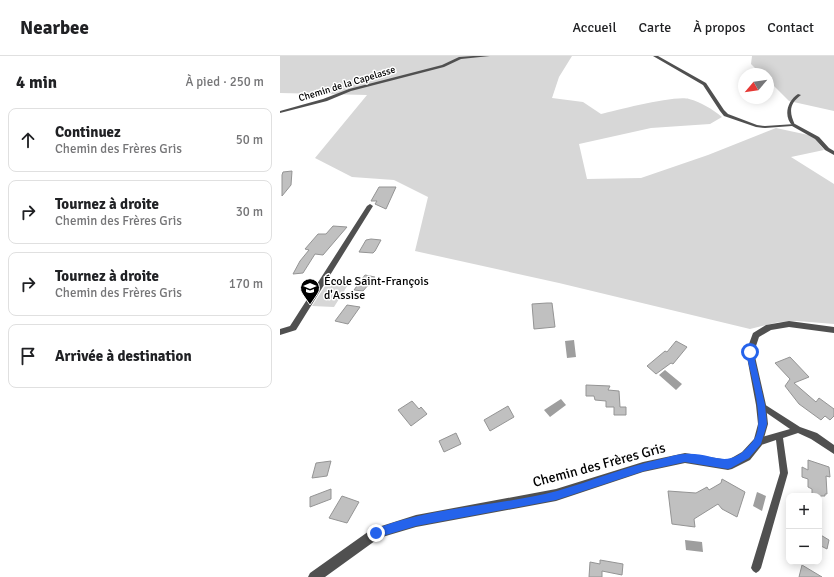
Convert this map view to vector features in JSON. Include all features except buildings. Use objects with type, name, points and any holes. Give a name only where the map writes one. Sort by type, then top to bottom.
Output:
[{"type":"street","name":"Chemin de la Capelasse","points":[[280,112],[325,100],[350,90],[443,66],[458,58],[488,56]]},
{"type":"street","points":[[655,56],[705,84],[722,112],[726,115],[756,126],[793,125],[818,138],[827,149],[834,153]]},
{"type":"street","points":[[280,332],[293,328],[370,206]]},
{"type":"street","name":"Chemin des Frères Gris","points":[[314,577],[376,533],[409,523],[465,511],[556,495],[644,467],[685,458],[728,465],[746,456],[758,442],[763,424],[761,405],[750,352],[756,335],[769,327],[789,324],[834,330]]},
{"type":"lane","points":[[793,125],[789,106],[791,100],[799,95]]},
{"type":"lane","points":[[761,405],[798,430],[814,436],[834,450]]},
{"type":"lane","points":[[758,442],[798,430]]},
{"type":"lane","points":[[756,568],[784,473],[780,435]]},
{"type":"shaded area","points":[[280,56],[572,56],[559,77],[552,98],[583,102],[601,114],[633,106],[682,98],[698,102],[722,117],[710,124],[651,128],[579,144],[587,179],[641,178],[708,155],[776,128],[813,136],[824,150],[791,157],[834,184],[834,324],[797,321],[779,322],[750,329],[559,283],[415,251],[428,197],[394,180],[352,177],[315,158],[367,95],[280,93]]},
{"type":"shaded area","points":[[752,56],[834,56],[834,111],[789,101],[774,86],[774,68],[755,68],[751,64]]},
{"type":"shaded area","points":[[329,280],[351,280],[334,307],[312,306]]},
{"type":"shaded area","points":[[574,340],[576,357],[567,358],[565,341]]},
{"type":"shaded area","points":[[665,370],[682,384],[676,390],[659,375]]},
{"type":"shaded area","points":[[561,399],[566,405],[550,417],[544,410]]},
{"type":"shaded area","points":[[757,492],[766,496],[762,511],[753,506]]},
{"type":"shaded area","points":[[685,540],[702,542],[703,552],[686,550]]},
{"type":"place","name":"École Saint-François d'Assise","points":[[310,305]]},
{"type":"route","points":[[376,533],[416,521],[556,495],[644,467],[685,458],[728,465],[746,456],[758,442],[763,424],[761,405],[750,352]]}]
